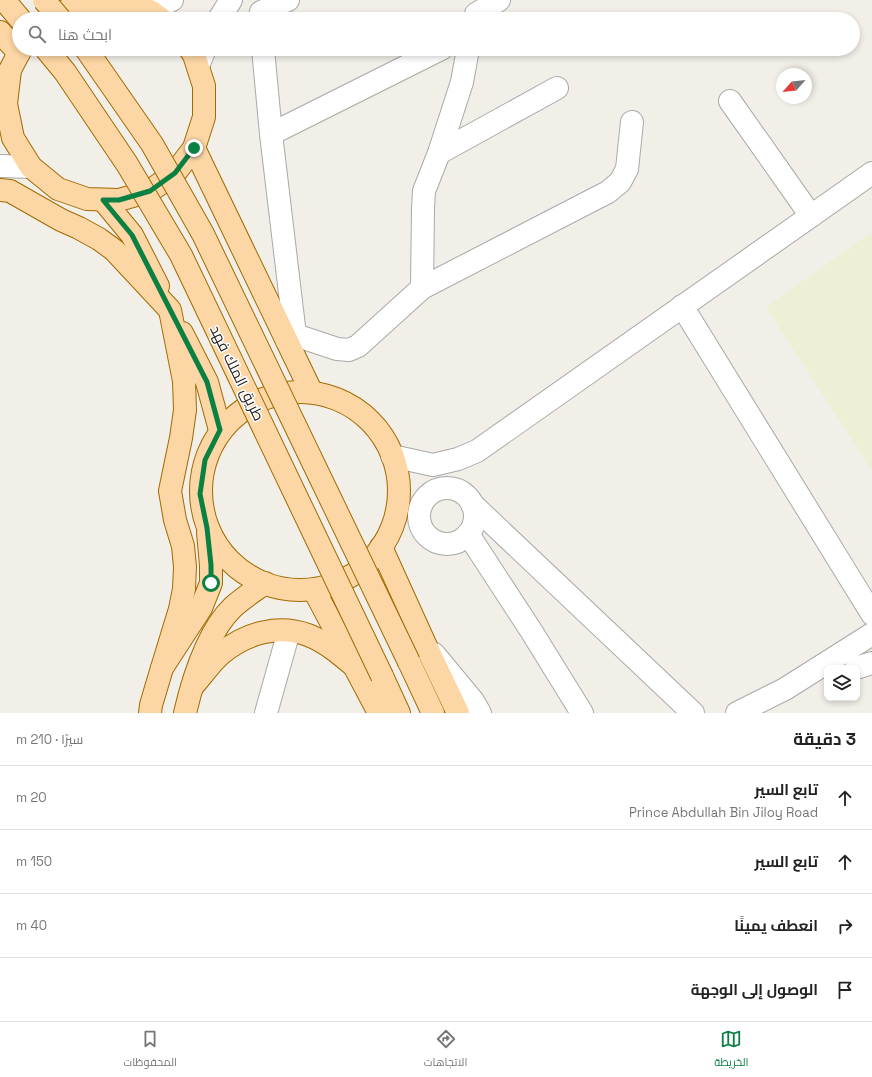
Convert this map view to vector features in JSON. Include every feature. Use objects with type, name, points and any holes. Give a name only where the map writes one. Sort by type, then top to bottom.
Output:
[{"type":"main road","points":[[4,0],[14,12]]},
{"type":"main road","points":[[44,0],[54,12]]},
{"type":"main road","points":[[61,12],[81,2],[117,1],[147,12]]},
{"type":"main road","points":[[0,32],[12,43]]},
{"type":"main road","points":[[17,56],[10,70],[3,108],[13,138],[31,167],[58,189],[87,199],[103,200],[119,200],[150,191],[175,173],[194,148],[204,117],[204,86],[198,56]]},
{"type":"main road","name":"طريق الملك فهد","points":[[52,56],[65,72],[127,164],[181,255],[399,713]]},
{"type":"main road","name":"طريق الملك فهد","points":[[91,56],[152,144],[203,234],[433,713]]},
{"type":"main road","points":[[194,148],[291,338],[311,391]]},
{"type":"main road","points":[[0,190],[10,191],[60,220],[99,238],[114,250],[170,310],[184,381],[185,410],[170,491],[175,520],[183,546],[185,567],[184,589],[180,609],[151,705],[150,713]]},
{"type":"main road","points":[[103,200],[132,235],[207,382],[220,430]]},
{"type":"main road","points":[[162,668],[201,608],[211,583],[211,565],[207,528],[200,494],[205,460],[220,430],[246,406],[277,393],[311,391],[344,401],[370,420],[389,445],[399,476],[399,507],[389,537],[382,547],[370,563],[344,581],[314,590],[282,589],[252,578],[225,557],[207,528]]},
{"type":"main road","points":[[382,547],[425,644],[458,713]]},
{"type":"main road","points":[[185,713],[197,669],[215,630],[232,608],[265,583]]},
{"type":"main road","points":[[314,590],[379,713]]},
{"type":"main road","points":[[192,687],[222,653],[240,640],[255,634],[289,631],[307,635],[324,643],[354,666]]},
{"type":"street","points":[[158,12],[172,0]]},
{"type":"street","points":[[223,12],[231,0]]},
{"type":"street","points":[[261,10],[288,0]]},
{"type":"street","points":[[477,11],[499,0]]},
{"type":"street","points":[[264,56],[291,338],[337,349],[348,350],[358,346],[422,288],[608,192],[620,182],[628,169],[632,122]]},
{"type":"street","points":[[271,134],[427,56]]},
{"type":"street","points":[[422,288],[424,191],[439,153],[462,82],[467,56]]},
{"type":"street","points":[[439,153],[557,88]]},
{"type":"street","points":[[730,101],[811,216]]},
{"type":"street","points":[[0,166],[31,167]]},
{"type":"street","points":[[392,456],[433,465],[458,459],[477,451],[872,173]]},
{"type":"street","points":[[682,306],[872,614]]},
{"type":"street","points":[[446,488],[454,489],[468,497],[472,504],[474,520],[468,534],[462,539],[451,544],[439,543],[426,535],[419,520],[419,512],[425,498],[431,492],[446,488]]},
{"type":"street","points":[[472,504],[693,713]]},
{"type":"street","points":[[468,534],[530,629],[582,713]]},
{"type":"street","points":[[266,713],[289,631]]},
{"type":"street","points":[[737,713],[785,689],[872,634]]},
{"type":"street","points":[[425,644],[473,701],[480,713]]},
{"type":"street","points":[[860,667],[872,663]]},
{"type":"street","points":[[785,689],[824,677]]},
{"type":"green space","points":[[872,232],[872,471],[766,307]]},
{"type":"route","points":[[194,148],[175,173],[150,191],[119,200],[103,200],[132,235],[207,382],[214,406],[220,430],[205,460],[200,494],[207,528],[211,565],[211,583]]}]
